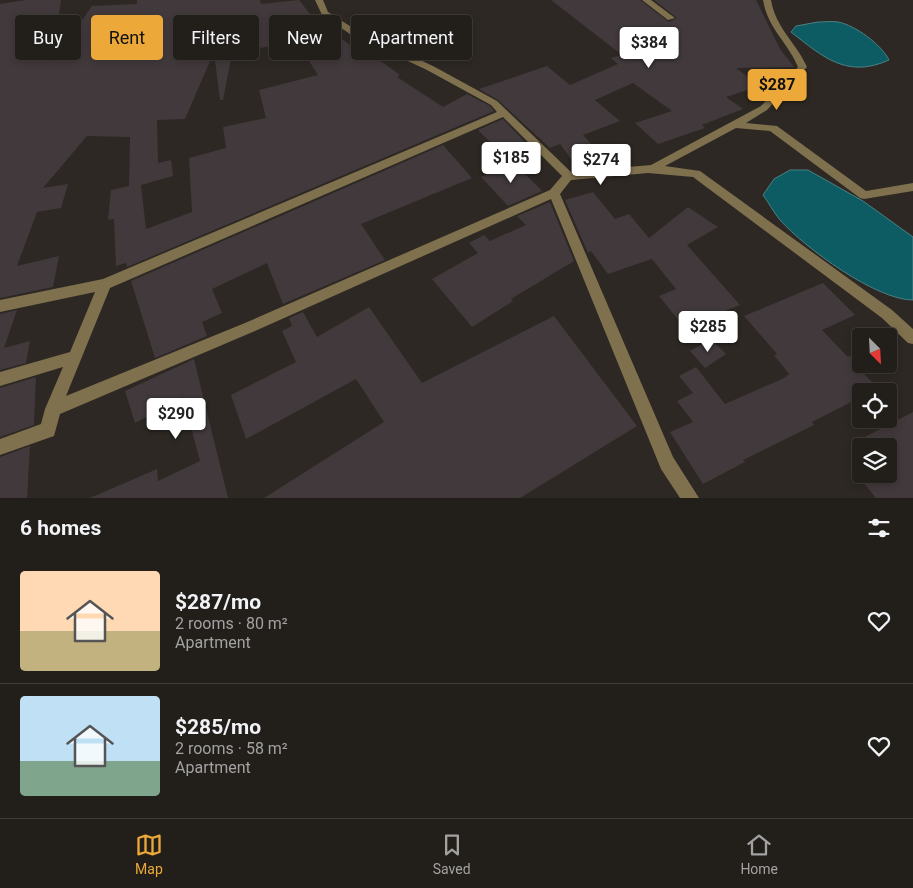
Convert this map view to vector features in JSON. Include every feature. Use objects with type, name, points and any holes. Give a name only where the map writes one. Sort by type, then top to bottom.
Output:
[{"type":"street","points":[[319,0],[325,13],[354,32],[430,68],[494,103],[568,176]]},
{"type":"street","points":[[646,0],[671,18]]},
{"type":"street","points":[[651,168],[737,125],[764,108],[803,67],[798,52],[777,32],[770,17],[767,0]]},
{"type":"street","points":[[0,306],[104,284],[505,112]]},
{"type":"street","points":[[737,125],[773,128],[864,195],[913,188]]},
{"type":"street","points":[[53,410],[250,327],[554,192],[568,176],[651,168],[672,168],[696,174],[887,314],[913,338]]},
{"type":"street","points":[[554,192],[668,463],[690,498]]},
{"type":"street","points":[[0,447],[48,430],[53,410],[104,284]]},
{"type":"street","points":[[0,379],[75,357]]},
{"type":"water","points":[[818,22],[838,22],[860,31],[880,48],[889,60],[860,67],[836,63],[814,50],[791,32],[796,26]]},
{"type":"water","points":[[790,170],[808,170],[863,201],[913,237],[913,300],[898,298],[861,282],[823,258],[780,220],[763,195],[774,179]]},
{"type":"building","points":[[26,0],[61,0],[59,15],[15,15],[15,60],[52,60],[52,62],[53,60],[81,60],[81,21],[92,6],[137,4],[137,0],[260,0],[261,4],[299,0],[311,15],[269,15],[269,47],[259,48],[259,15],[173,15],[173,60],[211,60],[185,119],[157,120],[158,163],[171,160],[173,176],[141,185],[146,229],[192,212],[189,158],[226,148],[223,127],[266,118],[259,90],[318,75],[308,60],[341,60],[341,39],[351,45],[351,60],[379,60],[400,75],[397,77],[443,107],[467,94],[490,106],[494,111],[127,267],[126,263],[116,266],[114,219],[108,220],[111,190],[129,186],[130,137],[87,136],[43,188],[68,184],[61,208],[37,212],[17,266],[59,256],[53,287],[0,298],[0,4]]},
{"type":"building","points":[[551,0],[640,0],[669,22],[677,18],[654,0],[756,0],[780,49],[794,67],[736,68],[760,86],[726,97],[743,109],[702,125],[705,128],[658,144],[635,123],[672,111],[633,83],[595,100],[620,121],[583,135],[601,155],[574,163],[560,144],[550,148],[498,100],[479,89],[547,66],[570,85],[618,64],[611,58],[622,55]]},
{"type":"building","points":[[215,60],[231,60],[223,100],[220,100]]},
{"type":"building","points":[[503,119],[528,145],[504,156],[478,130]]},
{"type":"building","points":[[443,145],[472,178],[361,224],[385,260],[283,304],[267,263],[212,289],[222,313],[202,322],[207,336],[155,358],[131,281]]},
{"type":"building","points":[[514,163],[542,191],[508,206],[481,177]]},
{"type":"building","points":[[593,192],[615,219],[629,214],[649,238],[688,207],[718,227],[687,245],[740,305],[684,327],[659,296],[676,289],[652,259],[608,274],[591,251],[588,253],[565,200]]},
{"type":"building","points":[[550,202],[574,261],[511,299],[513,301],[472,327],[432,279],[478,253],[469,243],[484,235],[490,241],[526,225],[517,216]]},
{"type":"building","points":[[823,283],[855,315],[822,330],[848,357],[852,355],[852,373],[863,373],[873,383],[852,383],[852,402],[812,422],[814,425],[743,460],[745,462],[703,484],[670,432],[693,422],[677,401],[693,393],[679,376],[696,367],[725,404],[789,374],[774,355],[777,354],[744,316]]},
{"type":"building","points":[[369,307],[422,383],[554,316],[637,426],[520,498],[264,498],[384,422],[356,379],[246,439],[231,395],[296,362],[282,331],[292,326],[289,318],[303,312],[317,337]]},
{"type":"building","points":[[17,310],[4,348],[30,341],[26,363],[0,370],[0,314]]},
{"type":"building","points":[[711,339],[726,354],[705,368],[690,351]]},
{"type":"building","points":[[194,359],[228,498],[90,498],[157,469],[158,481],[200,461],[183,397],[135,423],[125,391]]},
{"type":"building","points":[[36,377],[34,425],[0,437],[0,388]]},
{"type":"building","points":[[913,412],[913,498],[876,498],[864,483],[897,483],[897,438],[863,438],[882,428],[897,428],[897,420]]},
{"type":"building","points":[[30,446],[27,498],[0,498],[0,457]]}]
